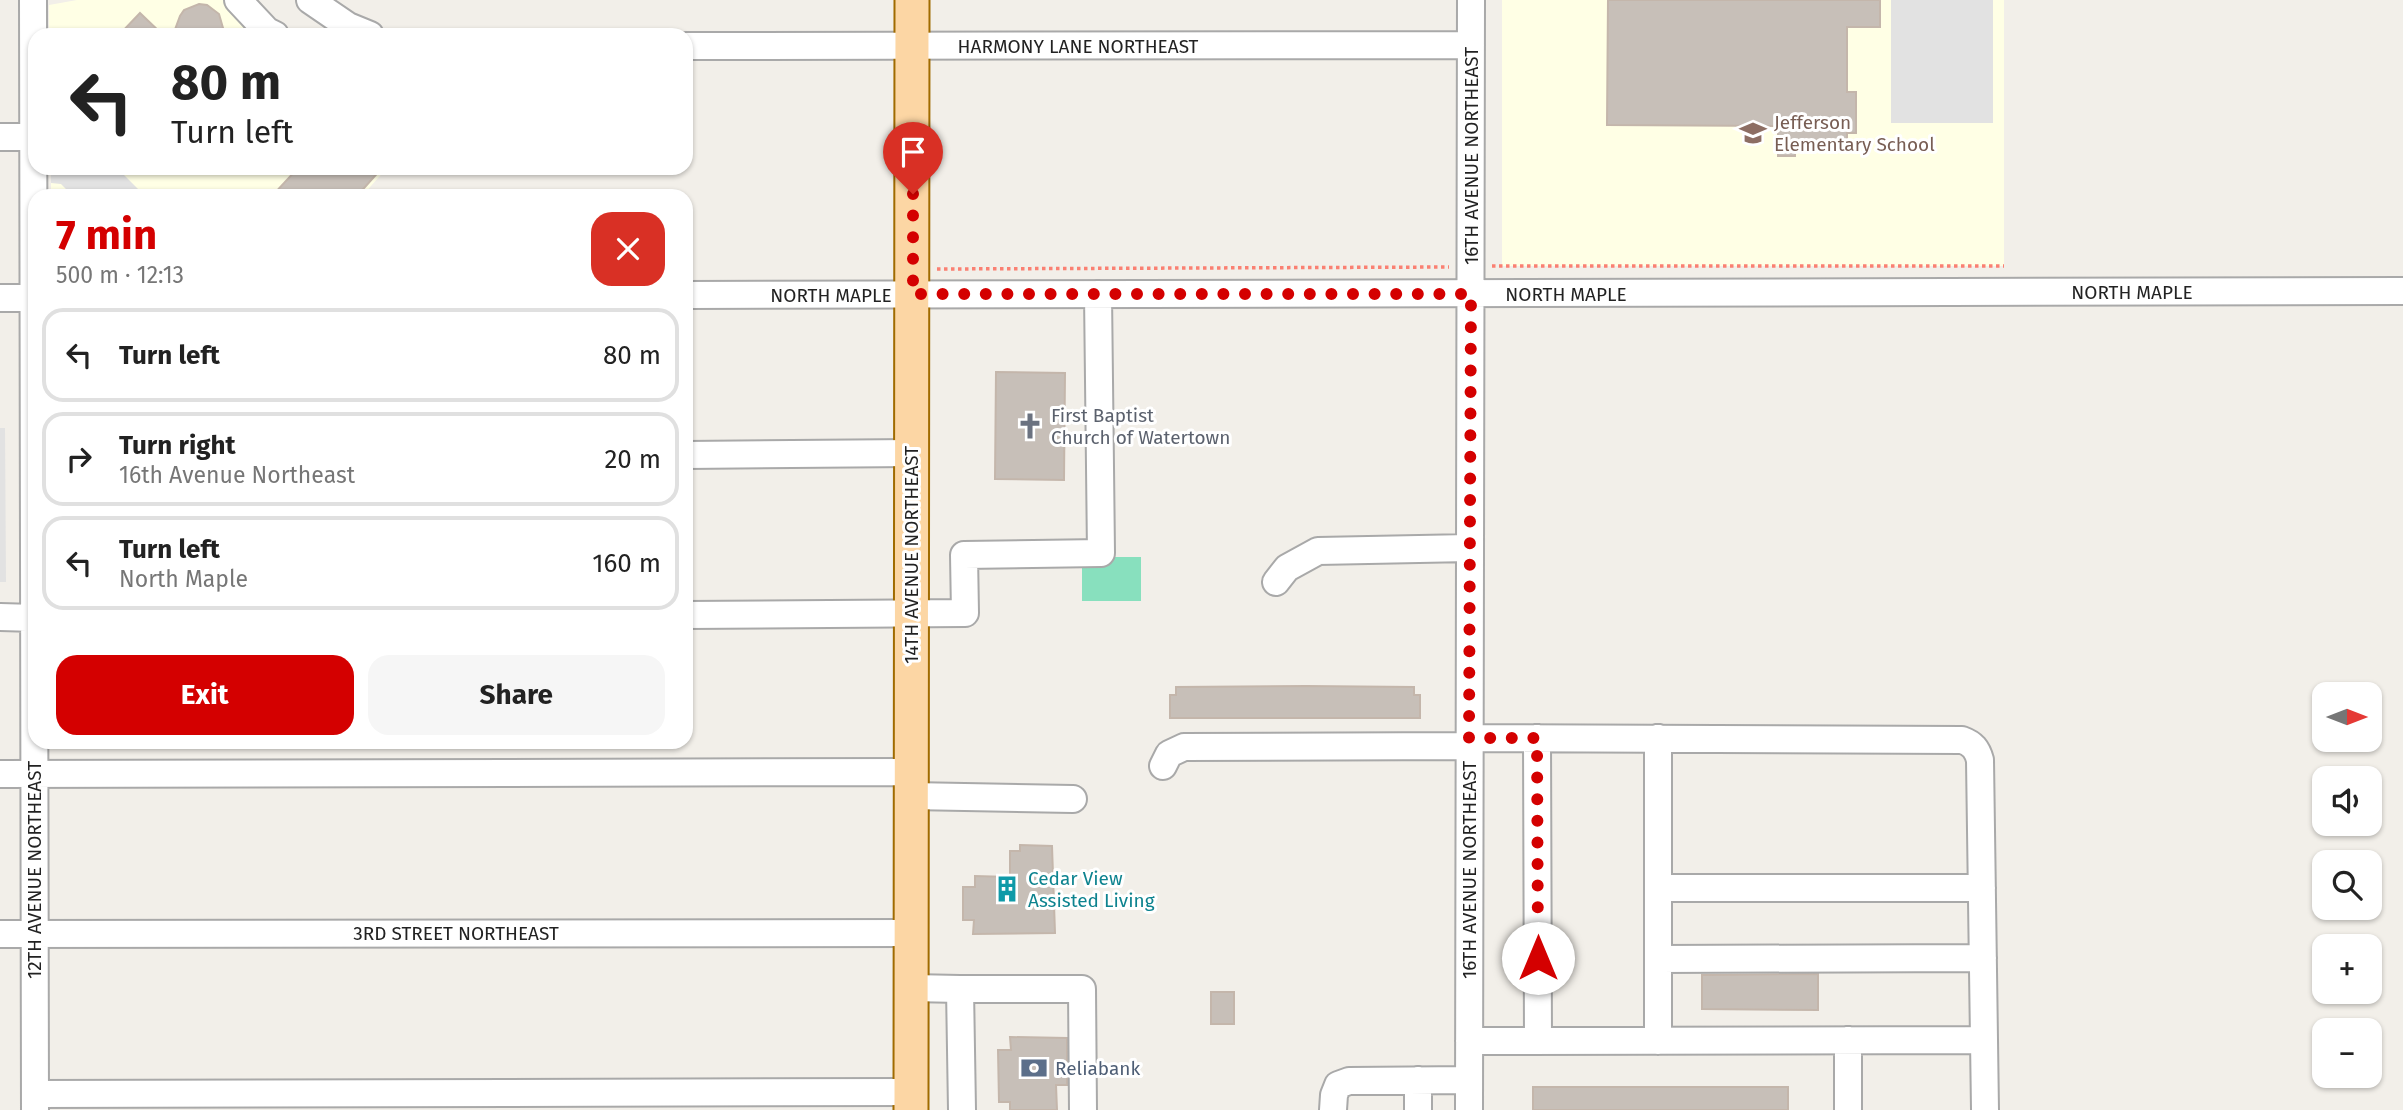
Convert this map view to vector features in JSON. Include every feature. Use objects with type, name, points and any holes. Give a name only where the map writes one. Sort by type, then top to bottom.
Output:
[{"type":"main road","name":"14TH AVENUE NORTHEAST","points":[[911,1101],[912,0]]},
{"type":"street","name":"12TH AVENUE NORTHEAST","points":[[33,0],[33,28]]},
{"type":"street","points":[[238,0],[264,28]]},
{"type":"street","points":[[310,0],[334,28]]},
{"type":"street","name":"16TH AVENUE NORTHEAST","points":[[1469,1110],[1471,294],[1483,267],[1471,0]]},
{"type":"street","name":"HARMONY LANE NORTHEAST","points":[[693,46],[1471,45]]},
{"type":"street","points":[[0,137],[28,137]]},
{"type":"street","name":"NORTH MAPLE","points":[[693,295],[2403,291]]},
{"type":"street","points":[[693,615],[965,613],[964,555],[1101,553],[1098,294]]},
{"type":"street","points":[[0,298],[28,298]]},
{"type":"street","points":[[693,454],[912,453]]},
{"type":"street","points":[[1276,582],[1287,568],[1318,551],[1469,548]]},
{"type":"street","points":[[0,617],[28,618]]},
{"type":"street","points":[[1537,738],[1538,1041]]},
{"type":"street","points":[[1163,766],[1168,754],[1184,747],[1469,742],[1537,738],[1962,740],[1971,743],[1980,760],[1985,1110]]},
{"type":"street","points":[[1658,738],[1658,1041]]},
{"type":"street","name":"12TH AVENUE NORTHEAST","points":[[34,749],[35,1102]]},
{"type":"street","points":[[0,774],[911,784],[1073,799]]},
{"type":"street","points":[[1658,888],[1982,888]]},
{"type":"street","name":"3RD STREET NORTHEAST","points":[[0,934],[912,933]]},
{"type":"street","points":[[1658,959],[1983,958]]},
{"type":"street","points":[[912,988],[1082,989],[1083,1110]]},
{"type":"street","points":[[960,989],[962,1110]]},
{"type":"street","points":[[1848,1040],[1848,1110]]},
{"type":"street","points":[[1469,1041],[1984,1040]]},
{"type":"street","points":[[1418,1110],[1419,1080]]},
{"type":"street","points":[[1334,1110],[1334,1096],[1338,1085],[1349,1081],[1469,1080]]},
{"type":"street","points":[[35,1102],[911,1101]]},
{"type":"path","points":[[937,269],[2004,266]]},
{"type":"shaded area","points":[[77,0],[227,0],[256,28],[49,28],[49,5]]},
{"type":"shaded area","name":"Jefferson Elementary School","points":[[1502,0],[2004,0],[2004,266],[1502,266]]},
{"type":"shaded area","points":[[1891,0],[1993,0],[1993,123],[1891,123]]},
{"type":"shaded area","points":[[51,175],[381,175],[368,189],[51,189]]},
{"type":"shaded area","points":[[51,175],[124,175],[138,189],[66,189],[61,184],[51,183]]},
{"type":"shaded area","points":[[0,428],[5,428],[6,582],[0,582]]},
{"type":"green space","points":[[1082,557],[1141,557],[1141,601],[1082,601]]},
{"type":"building","points":[[1608,0],[1880,0],[1880,27],[1847,27],[1847,92],[1856,92],[1856,133],[1847,133],[1847,142],[1795,142],[1795,156],[1778,156],[1778,126],[1607,125]]},
{"type":"building","points":[[199,4],[207,5],[219,14],[223,28],[176,28],[184,10]]},
{"type":"building","points":[[140,13],[156,28],[126,28]]},
{"type":"building","points":[[292,175],[376,175],[363,189],[278,189]]},
{"type":"building","name":"First Baptist Church of Watertown","points":[[996,372],[1065,373],[1064,480],[995,479]]},
{"type":"building","points":[[1176,687],[1414,687],[1414,695],[1420,695],[1420,718],[1170,718],[1170,695],[1176,695]]},
{"type":"building","name":"Cedar View Assisted Living","points":[[1020,845],[1052,846],[1055,933],[973,934],[974,920],[963,920],[963,887],[975,887],[975,876],[1010,877],[1010,851],[1020,851]]},
{"type":"building","points":[[1818,974],[1818,1010],[1702,1009],[1702,975]]},
{"type":"building","points":[[1211,992],[1234,992],[1234,1024],[1211,1024]]},
{"type":"building","name":"Reliabank","points":[[1010,1037],[1067,1038],[1067,1085],[1056,1085],[1057,1110],[1010,1110],[1010,1102],[999,1102],[998,1050],[1011,1050]]},
{"type":"building","points":[[1533,1087],[1788,1087],[1788,1110],[1533,1110]]},
{"type":"place","name":"Jefferson Elementary School","points":[[1753,133]]},
{"type":"place","name":"First Baptist Church of Watertown","points":[[1030,426]]},
{"type":"place","name":"Cedar View Assisted Living","points":[[1007,889]]},
{"type":"place","name":"Reliabank","points":[[1034,1068]]},
{"type":"route","points":[[913,194],[913,294],[1471,294],[1469,738],[1537,738],[1538,958]]}]
